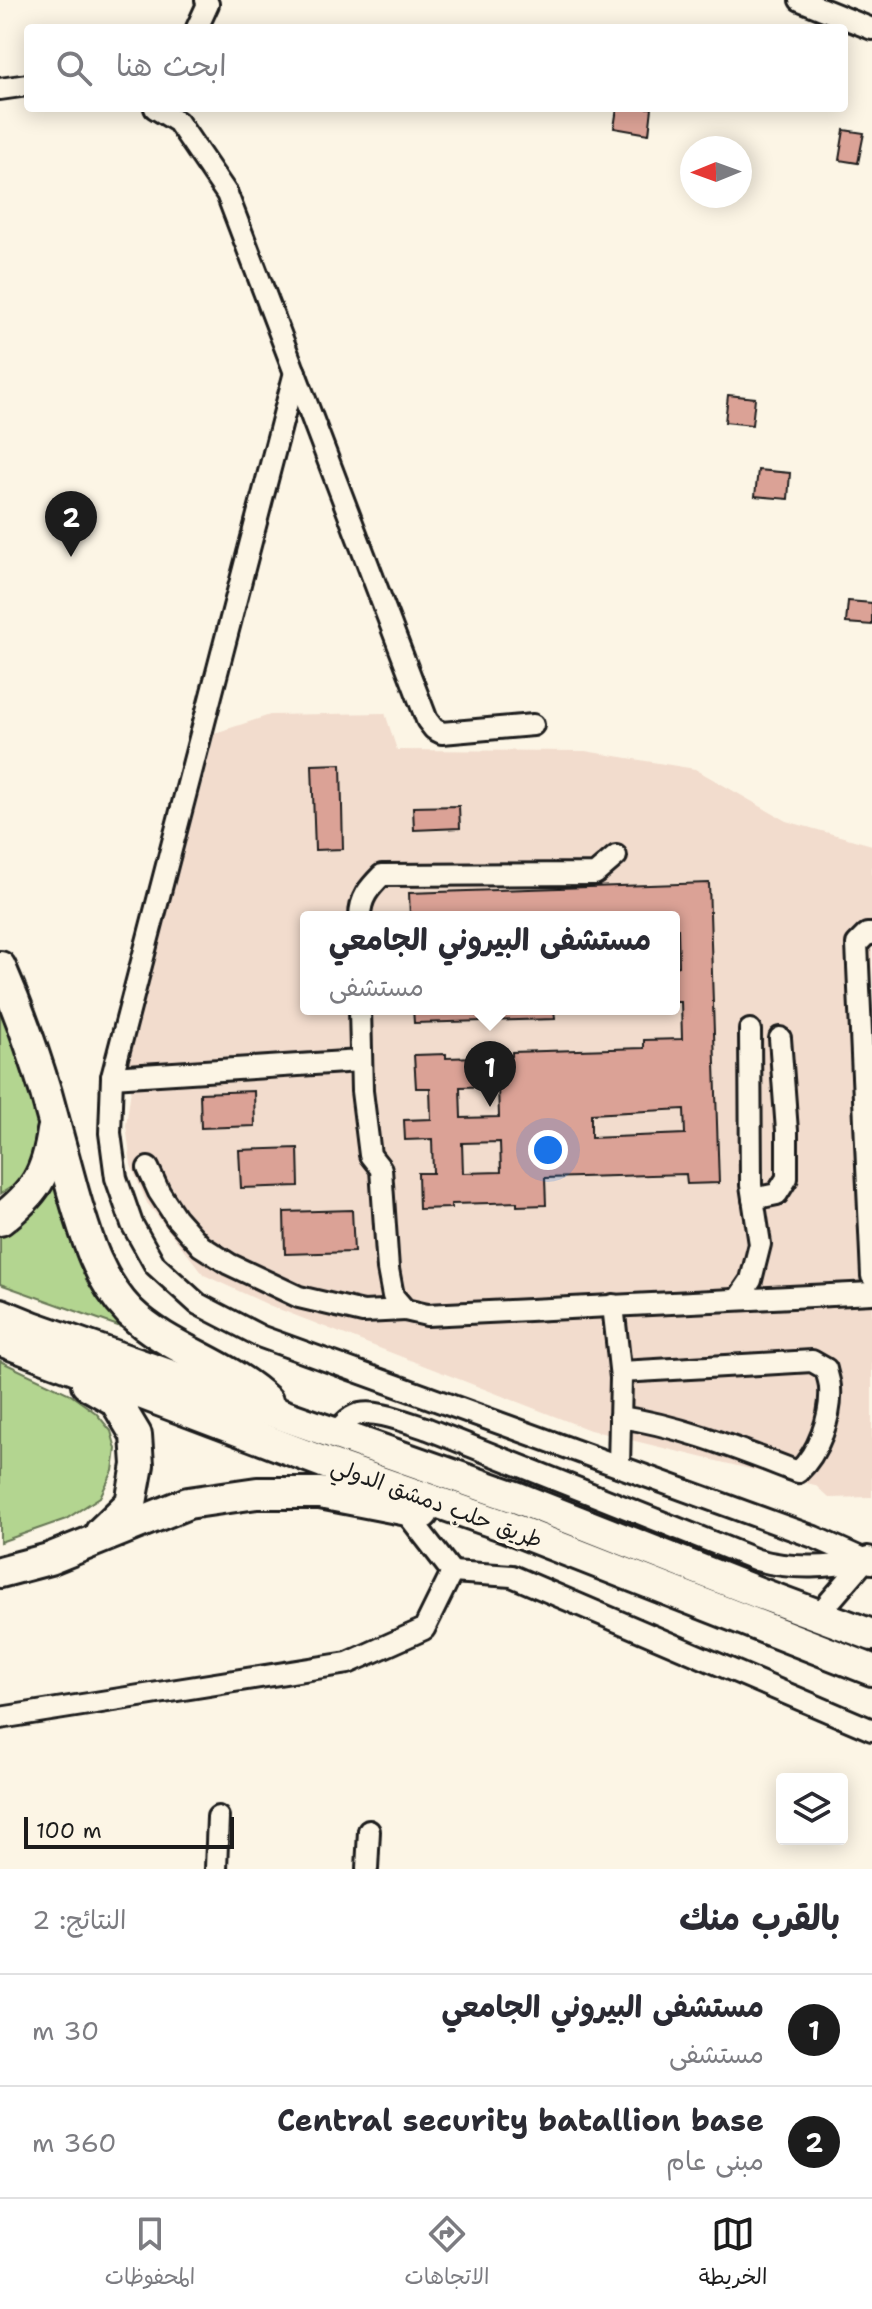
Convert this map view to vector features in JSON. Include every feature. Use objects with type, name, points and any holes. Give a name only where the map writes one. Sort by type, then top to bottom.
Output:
[{"type":"highway","points":[[0,967],[33,1051],[98,1269],[119,1300],[142,1323],[252,1386],[283,1415]]},
{"type":"highway","points":[[0,1220],[25,1199],[43,1174],[49,1160],[54,1125]]},
{"type":"highway","name":"طريق حلب دمشق الدولي","points":[[0,1314],[518,1498],[872,1635]]},
{"type":"highway","name":"طريق حلب دمشق الدولي","points":[[0,1340],[323,1462],[505,1526],[872,1670]]},
{"type":"highway","points":[[43,1357],[115,1400],[136,1435],[138,1465],[131,1503],[91,1542]]},
{"type":"highway","points":[[0,1572],[49,1559],[188,1503],[257,1493],[320,1493],[505,1526]]},
{"type":"street","points":[[800,0],[872,29]]},
{"type":"street","points":[[199,24],[211,1]]},
{"type":"street","points":[[0,89],[24,86]]},
{"type":"street","points":[[162,112],[178,122],[227,194],[427,720],[442,733],[533,725]]},
{"type":"street","points":[[295,372],[112,1077],[110,1133],[116,1178],[132,1224],[155,1265],[198,1304],[262,1337],[870,1558]]},
{"type":"street","points":[[360,911],[367,890],[382,875],[595,874],[616,856]]},
{"type":"street","points":[[872,934],[867,934],[857,944],[869,1128],[872,1276]]},
{"type":"street","points":[[360,1015],[360,1061],[370,1155],[381,1169],[388,1269],[393,1296],[405,1310]]},
{"type":"street","points":[[738,1299],[751,1280],[760,1244],[751,1185],[750,1030]]},
{"type":"street","points":[[753,1199],[777,1194],[787,1178],[780,1038]]},
{"type":"street","points":[[112,1077],[360,1061]]},
{"type":"street","points":[[148,1168],[159,1192],[201,1246],[229,1264],[299,1297],[363,1312],[405,1310],[427,1315],[872,1293]]},
{"type":"street","points":[[613,1305],[621,1372],[619,1466]]},
{"type":"street","points":[[620,1417],[652,1421],[703,1436],[798,1472],[810,1461],[825,1428],[830,1388],[826,1369],[812,1361],[621,1372]]},
{"type":"street","points":[[335,1433],[351,1417],[375,1413],[428,1429],[757,1560],[807,1567],[870,1558]]},
{"type":"street","points":[[404,1510],[452,1572],[512,1576],[872,1730]]},
{"type":"street","points":[[818,1615],[870,1558]]},
{"type":"street","points":[[0,1718],[348,1663],[424,1629],[452,1572]]},
{"type":"street","points":[[0,1704],[21,1715]]},
{"type":"street","points":[[216,1869],[218,1817]]},
{"type":"street","points":[[367,1869],[369,1831]]},
{"type":"shaded area","points":[[385,713],[397,750],[585,751],[695,769],[786,821],[872,845],[872,1497],[829,1498],[815,1485],[590,1430],[271,1306],[204,1275],[147,1203],[131,1165],[126,1125],[131,1089],[128,1061],[215,733],[270,715]]},
{"type":"green space","points":[[0,986],[40,1129],[37,1155],[27,1173],[0,1194]]},
{"type":"green space","points":[[59,1173],[82,1251],[180,1348],[0,1284],[0,1218]]},
{"type":"green space","points":[[0,1361],[68,1393],[96,1413],[111,1431],[116,1449],[113,1471],[100,1497],[66,1519],[0,1542]]},
{"type":"building","points":[[616,112],[652,112],[649,134],[614,128]]},
{"type":"building","points":[[844,130],[864,133],[858,163],[839,160]]},
{"type":"building","points":[[728,395],[755,398],[752,425],[725,422]]},
{"type":"building","points":[[758,470],[790,473],[788,499],[755,496]]},
{"type":"building","points":[[848,601],[872,603],[872,625],[846,623]]},
{"type":"building","points":[[341,764],[343,849],[315,850],[312,765]]},
{"type":"building","points":[[459,806],[460,828],[414,830],[413,807]]},
{"type":"building","points":[[709,883],[719,1183],[687,1184],[686,1174],[545,1178],[546,1205],[517,1206],[517,1202],[451,1204],[451,1208],[419,1209],[418,1173],[433,1173],[432,1139],[405,1140],[404,1120],[431,1119],[430,1088],[416,1088],[414,1055],[446,1054],[446,1058],[512,1056],[512,1052],[644,1048],[644,1040],[682,1039],[680,911],[410,911],[409,893]],"holes":[[[498,1086],[499,1117],[461,1118],[460,1087]],[[684,1109],[685,1134],[591,1138],[591,1114]],[[500,1142],[501,1172],[463,1173],[462,1143]]]},
{"type":"building","points":[[413,1015],[555,1015],[555,1019],[414,1023]]},
{"type":"building","points":[[254,1091],[255,1126],[201,1128],[200,1093]]},
{"type":"building","points":[[298,1148],[299,1186],[241,1188],[239,1150]]},
{"type":"building","points":[[352,1210],[354,1252],[285,1254],[284,1212]]},
{"type":"place","name":"Central security batallion base","points":[[71,557]]},
{"type":"place","name":"مستشفى البيروني الجامعي","points":[[490,1107]]}]
